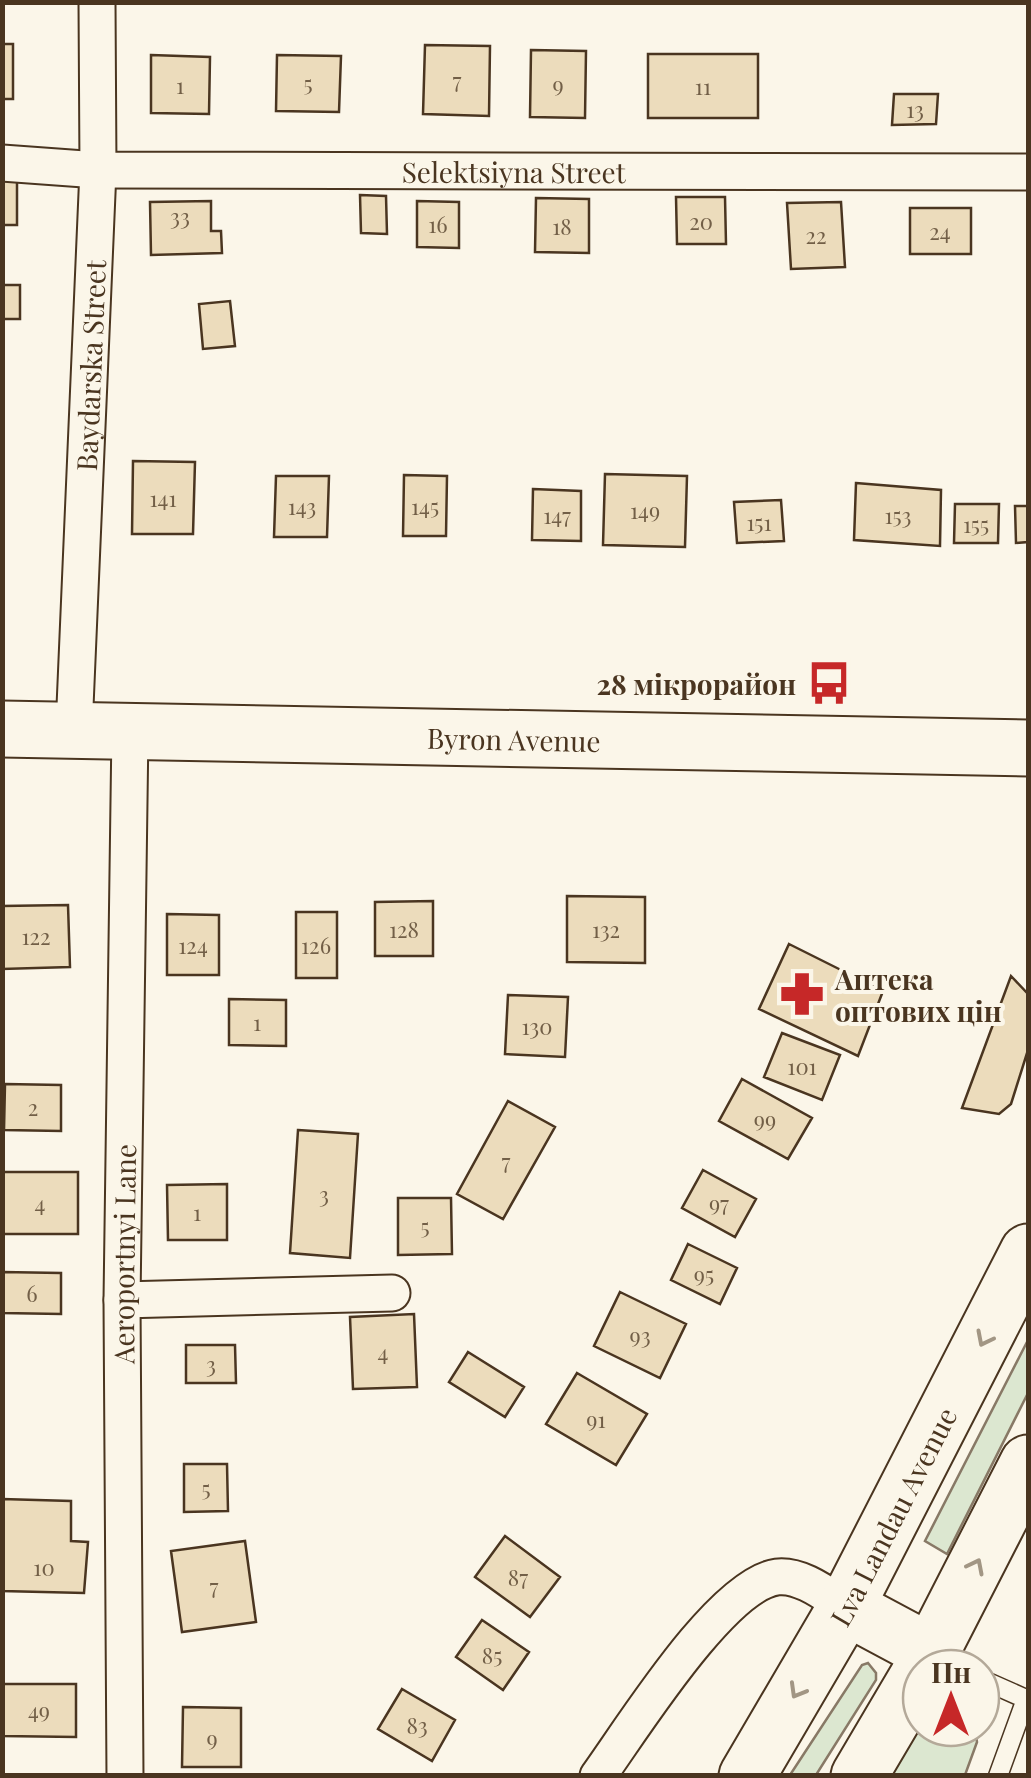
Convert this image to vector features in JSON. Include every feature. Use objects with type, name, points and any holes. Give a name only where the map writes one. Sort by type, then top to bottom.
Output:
[{"type":"main road","name":"Byron Avenue","points":[[2,729],[1028,748]]},
{"type":"main road","name":"Lva Landau Avenue","points":[[748,1776],[846,1607],[1028,1252]]},
{"type":"main road","points":[[940,1648],[1028,1463]]},
{"type":"main road","points":[[846,1607],[908,1648]]},
{"type":"main road","points":[[859,1776],[901,1712]]},
{"type":"street","name":"Baydarska Street","points":[[74,730],[98,170],[97,2]]},
{"type":"street","name":"Selektsiyna Street","points":[[2,162],[98,170],[1028,172]]},
{"type":"street","name":"Aeroportnyi Lane","points":[[125,1776],[122,1300],[130,730]]},
{"type":"street","points":[[122,1300],[392,1293]]},
{"type":"street","points":[[598,1776],[708,1625],[752,1589],[775,1577],[792,1577],[846,1607]]},
{"type":"lane","points":[[998,1776],[1027,1700],[1001,1688]]},
{"type":"green space","points":[[1028,1340],[1028,1393],[947,1554],[925,1541]]},
{"type":"green space","points":[[868,1663],[876,1680],[816,1775],[790,1775],[862,1665]]},
{"type":"green space","points":[[905,1748],[975,1748],[965,1775],[889,1776]]},
{"type":"building","points":[[2,44],[13,44],[13,99],[2,99]]},
{"type":"building","points":[[425,45],[490,46],[489,116],[423,114]]},
{"type":"building","points":[[531,50],[586,51],[585,118],[530,117]]},
{"type":"building","points":[[648,54],[758,54],[758,118],[648,118]]},
{"type":"building","points":[[151,55],[210,57],[209,114],[151,113]]},
{"type":"building","points":[[277,55],[341,56],[339,112],[276,111]]},
{"type":"building","points":[[894,94],[938,94],[936,124],[892,125]]},
{"type":"building","points":[[2,178],[17,178],[17,225],[2,225]]},
{"type":"building","points":[[360,195],[386,196],[387,234],[361,233]]},
{"type":"building","points":[[676,197],[725,197],[726,244],[677,244]]},
{"type":"building","points":[[536,198],[589,199],[589,253],[535,252]]},
{"type":"building","points":[[211,201],[211,231],[221,231],[222,253],[151,255],[150,202]]},
{"type":"building","points":[[417,201],[459,202],[459,248],[417,247]]},
{"type":"building","points":[[841,202],[845,267],[791,269],[787,203]]},
{"type":"building","points":[[910,208],[971,208],[971,254],[910,254]]},
{"type":"building","points":[[2,285],[20,285],[20,319],[2,319]]},
{"type":"building","points":[[230,301],[235,346],[203,349],[199,304]]},
{"type":"building","points":[[133,461],[195,462],[193,534],[132,534]]},
{"type":"building","points":[[605,474],[687,476],[685,547],[603,545]]},
{"type":"building","points":[[404,475],[447,476],[446,536],[403,536]]},
{"type":"building","points":[[276,476],[329,476],[327,537],[274,537]]},
{"type":"building","points":[[856,483],[941,490],[940,546],[854,540]]},
{"type":"building","points":[[533,489],[581,491],[581,541],[532,540]]},
{"type":"building","points":[[781,500],[784,541],[737,543],[734,502]]},
{"type":"building","points":[[955,504],[999,504],[998,543],[954,543]]},
{"type":"building","points":[[1015,506],[1028,506],[1028,542],[1016,543]]},
{"type":"building","points":[[567,896],[645,897],[645,963],[567,962]]},
{"type":"building","points":[[433,901],[433,956],[375,956],[375,902]]},
{"type":"building","points":[[68,905],[70,967],[2,969],[2,906]]},
{"type":"building","points":[[296,912],[337,912],[337,978],[296,978]]},
{"type":"building","points":[[167,914],[219,915],[219,975],[167,975]]},
{"type":"building","points":[[789,944],[883,991],[858,1056],[759,1009]]},
{"type":"building","points":[[1011,976],[1028,994],[1028,1050],[1011,1104],[999,1114],[962,1108]]},
{"type":"building","points":[[508,995],[568,997],[565,1057],[505,1054]]},
{"type":"building","points":[[229,999],[286,1000],[286,1046],[229,1045]]},
{"type":"building","points":[[782,1033],[840,1055],[822,1100],[764,1077]]},
{"type":"building","points":[[742,1079],[812,1118],[788,1159],[719,1121]]},
{"type":"building","points":[[5,1084],[61,1085],[61,1131],[4,1130]]},
{"type":"building","points":[[508,1101],[555,1127],[503,1219],[457,1194]]},
{"type":"building","points":[[298,1130],[358,1134],[350,1258],[290,1253]]},
{"type":"building","points":[[703,1170],[756,1199],[735,1237],[682,1208]]},
{"type":"building","points":[[2,1172],[78,1172],[78,1234],[2,1234]]},
{"type":"building","points":[[227,1184],[227,1240],[168,1240],[167,1185]]},
{"type":"building","points":[[398,1198],[451,1198],[452,1254],[398,1255]]},
{"type":"building","points":[[688,1244],[737,1268],[720,1304],[671,1280]]},
{"type":"building","points":[[2,1272],[61,1273],[61,1314],[2,1313]]},
{"type":"building","points":[[620,1292],[686,1324],[660,1378],[594,1346]]},
{"type":"building","points":[[414,1314],[417,1387],[353,1389],[350,1317]]},
{"type":"building","points":[[186,1345],[235,1345],[236,1383],[186,1383]]},
{"type":"building","points":[[468,1352],[524,1387],[505,1417],[449,1382]]},
{"type":"building","points":[[577,1373],[647,1414],[616,1465],[546,1424]]},
{"type":"building","points":[[184,1464],[227,1464],[228,1511],[184,1512]]},
{"type":"building","points":[[2,1499],[71,1501],[71,1541],[88,1542],[84,1593],[2,1591]]},
{"type":"building","points":[[505,1536],[560,1577],[530,1617],[475,1577]]},
{"type":"building","points":[[245,1541],[256,1622],[182,1632],[171,1551]]},
{"type":"building","points":[[482,1620],[529,1652],[503,1690],[456,1657]]},
{"type":"building","points":[[2,1684],[76,1684],[76,1737],[2,1736]]},
{"type":"building","points":[[402,1689],[455,1720],[432,1761],[378,1729]]},
{"type":"building","points":[[183,1707],[241,1708],[241,1767],[182,1767]]},
{"type":"place","name":"28 мікрорайон","points":[[829,683]]},
{"type":"place","name":"Аптека оптових цін","points":[[802,994]]}]
